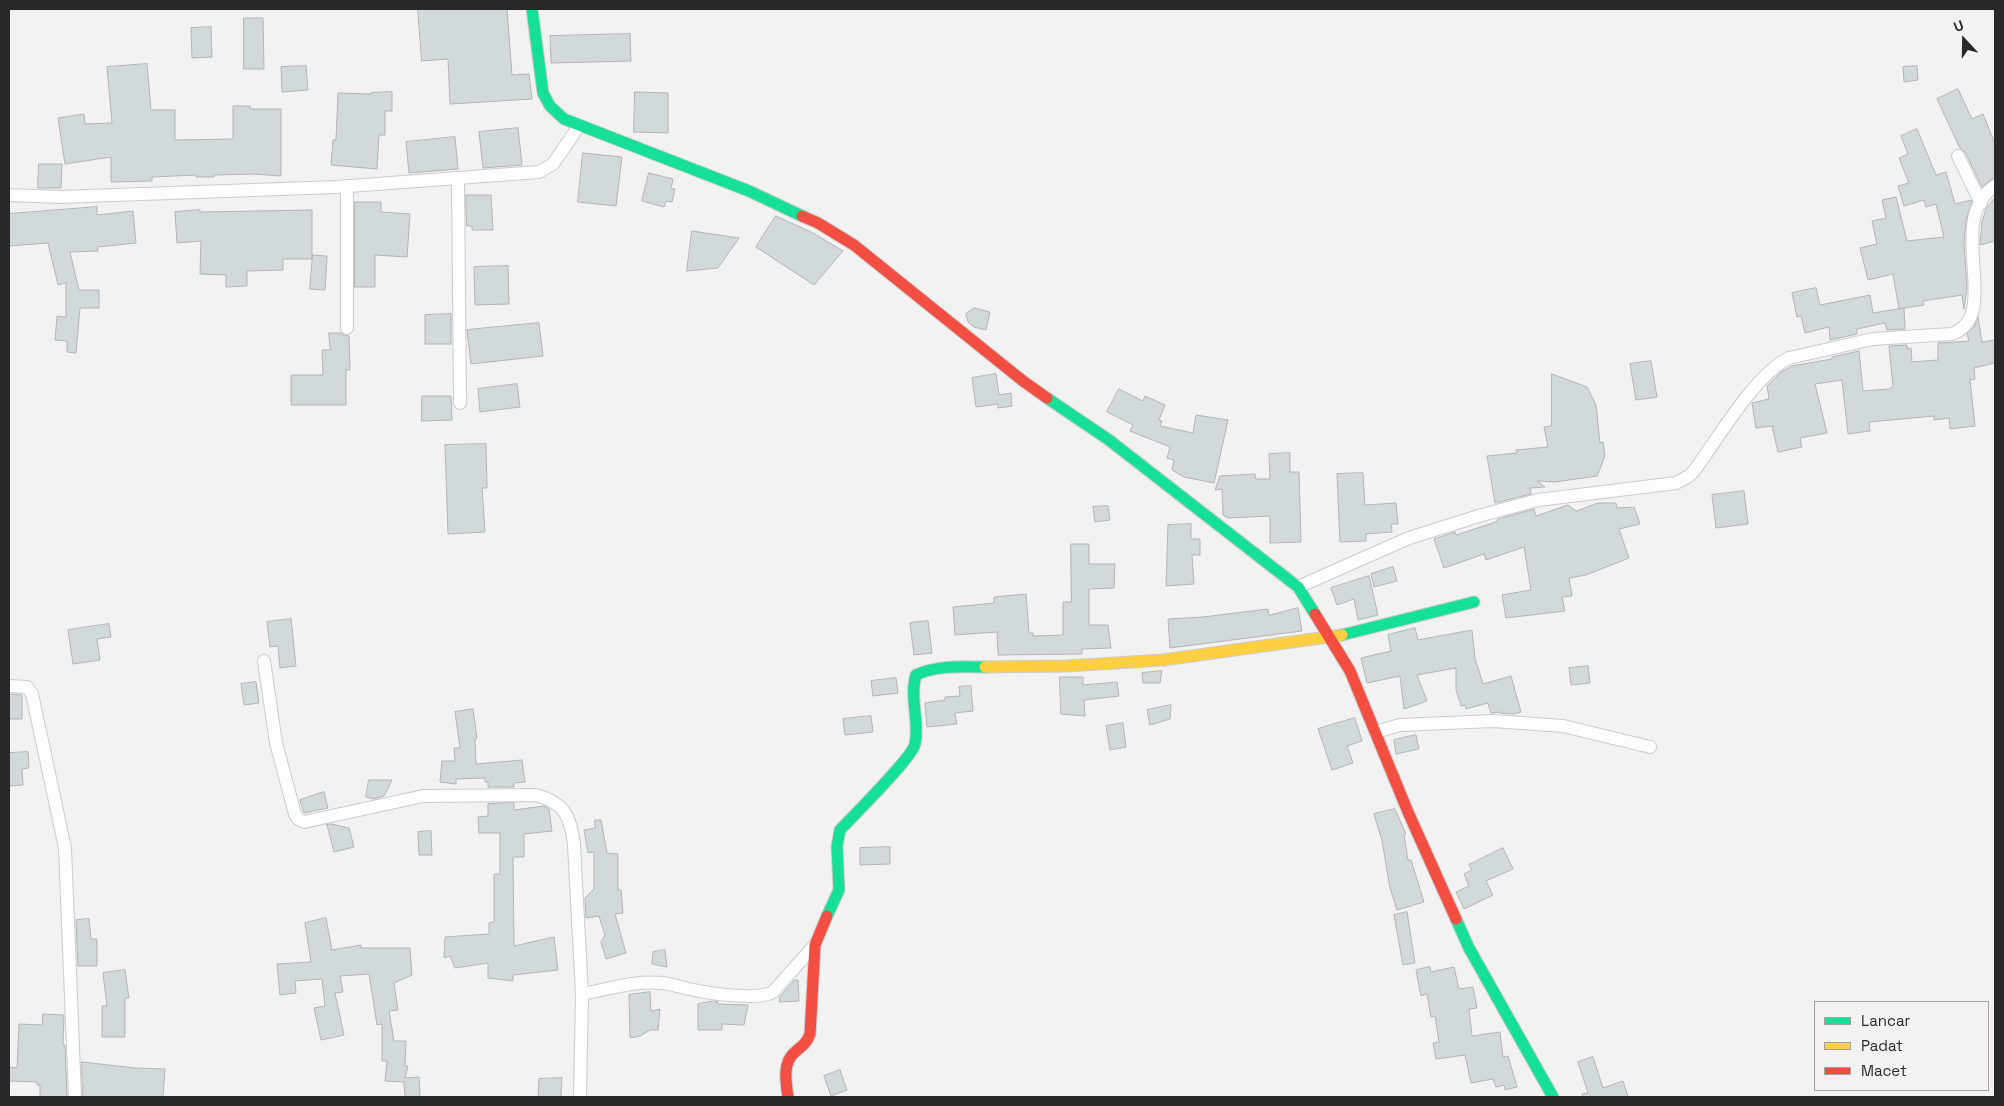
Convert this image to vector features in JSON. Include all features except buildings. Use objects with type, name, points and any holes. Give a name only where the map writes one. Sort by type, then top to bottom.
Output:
[{"type":"street","points":[[532,9],[544,93],[550,106],[564,119],[749,191],[818,223],[854,245],[1023,381],[1109,440],[1298,587],[1350,671],[1440,886],[1469,948],[1553,1097]]},
{"type":"street","points":[[9,195],[60,197],[346,187],[539,172],[553,164],[579,126]]},
{"type":"street","points":[[1958,156],[1981,202],[1981,224],[1984,241]]},
{"type":"street","points":[[458,179],[460,404]]},
{"type":"street","points":[[1981,202],[1985,194],[1995,186]]},
{"type":"street","points":[[346,187],[347,328]]},
{"type":"street","points":[[1298,587],[1409,538],[1482,515],[1538,500],[1676,483],[1694,471],[1747,397],[1772,368],[1781,361],[1873,339],[1964,332],[1982,323]]},
{"type":"street","points":[[582,994],[638,982],[663,983],[691,990],[752,997],[766,996],[773,992],[815,945],[839,890],[837,846],[840,830],[913,752],[915,747],[913,685],[916,675],[922,672],[952,667],[1067,666],[1163,660],[1331,638],[1474,602]]},
{"type":"street","points":[[264,661],[276,743],[298,820],[304,822],[422,796],[536,795],[551,799],[562,809],[572,830],[574,845],[582,994],[580,1097]]},
{"type":"street","points":[[9,686],[27,687],[32,694],[65,848],[74,1097]]},
{"type":"street","points":[[1376,732],[1400,724],[1493,721],[1563,726],[1650,747]]},
{"type":"street","points":[[788,1097],[786,1068],[788,1060],[792,1054],[804,1047],[810,1034],[815,945]]},
{"type":"traffic: fast","points":[[532,9],[543,93],[550,106],[564,119],[749,191],[802,216]]},
{"type":"traffic: fast","points":[[1047,398],[1109,440],[1298,587],[1315,614]]},
{"type":"traffic: fast","points":[[1342,635],[1474,602]]},
{"type":"traffic: fast","points":[[827,916],[839,890],[837,846],[840,830],[894,773],[915,744],[914,684],[916,675],[941,668],[985,667]]},
{"type":"traffic: fast","points":[[1456,919],[1469,948],[1553,1097]]},
{"type":"traffic: slow","points":[[985,667],[1067,666],[1163,660],[1342,635]]},
{"type":"traffic: jam","points":[[802,216],[818,223],[854,245],[1023,381],[1047,398]]},
{"type":"traffic: jam","points":[[1315,614],[1350,671],[1408,812],[1456,919]]},
{"type":"traffic: jam","points":[[788,1097],[786,1085],[788,1062],[791,1056],[806,1042],[810,1034],[815,945],[827,916]]}]
